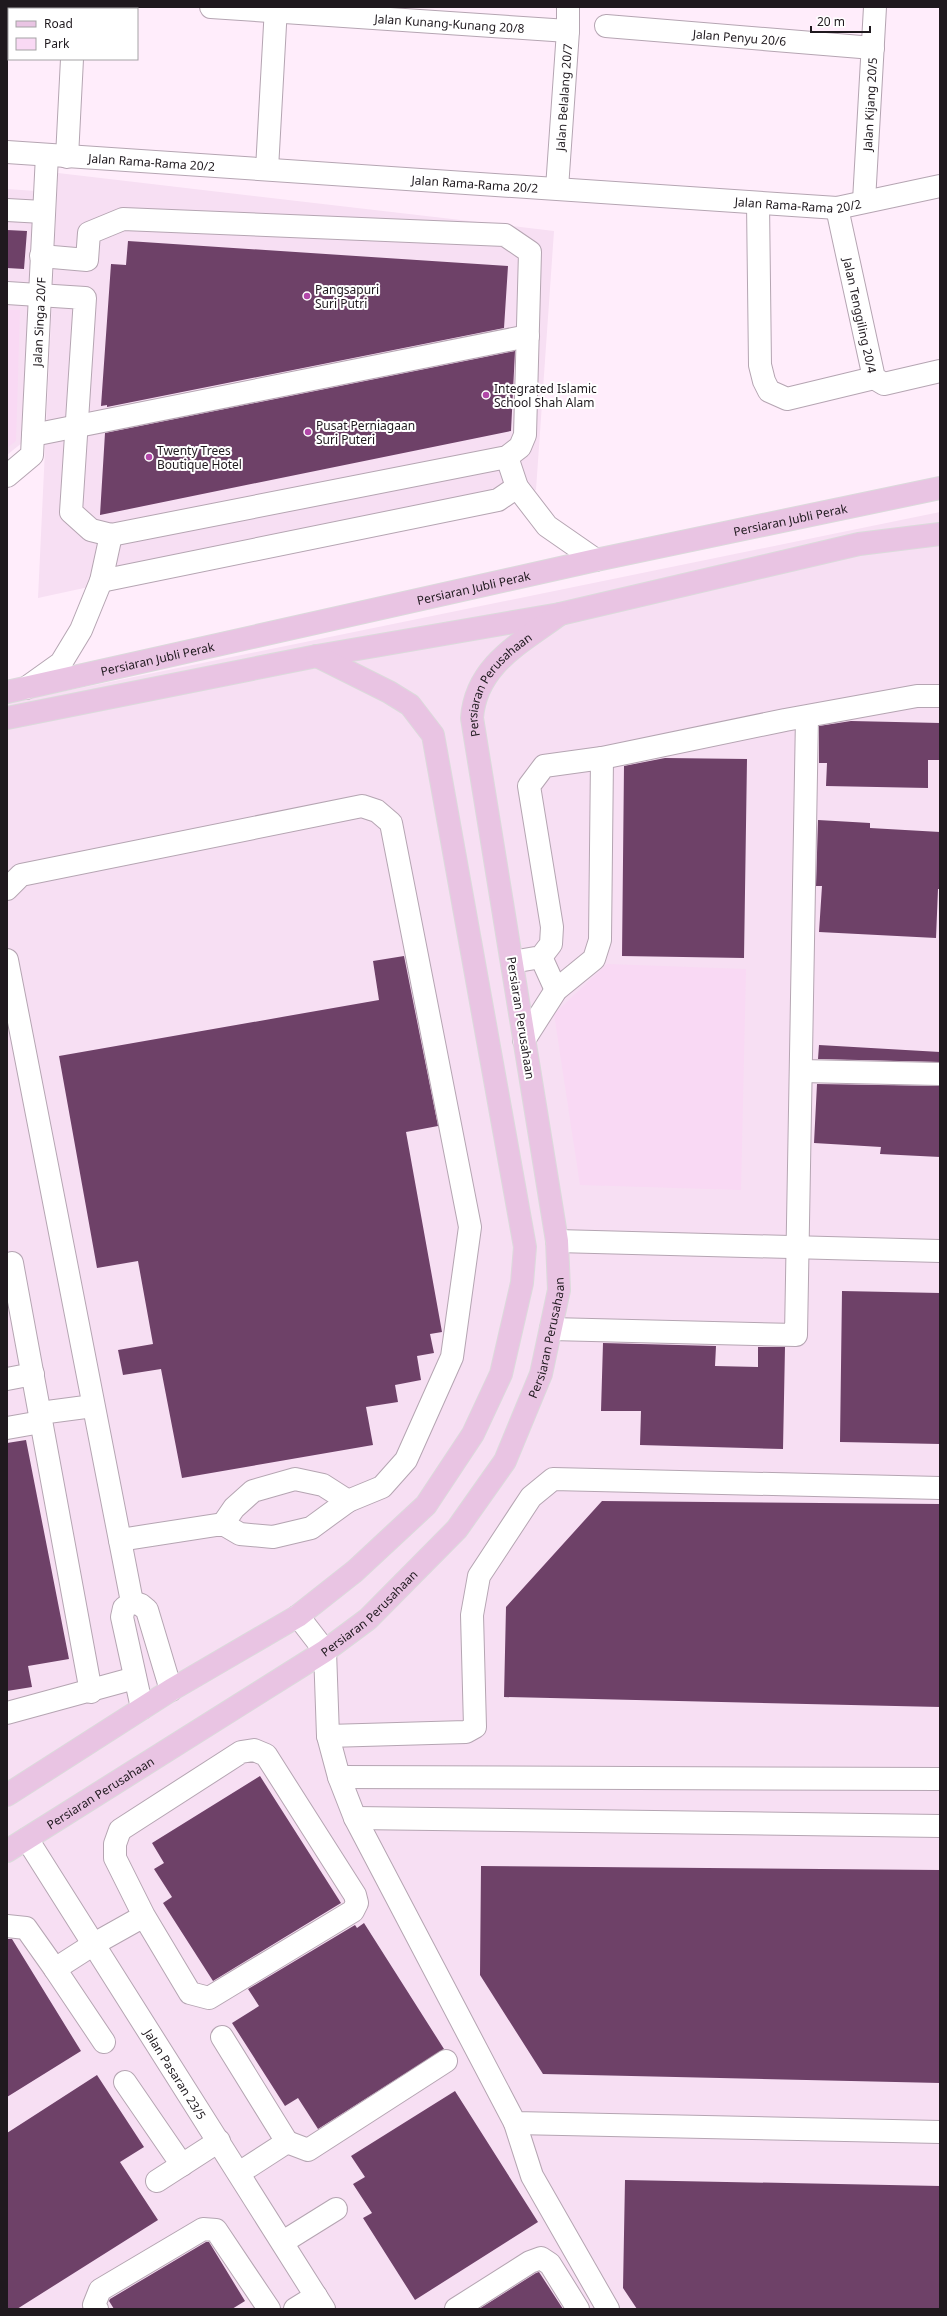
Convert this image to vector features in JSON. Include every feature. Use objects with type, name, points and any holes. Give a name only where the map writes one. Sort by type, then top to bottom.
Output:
[{"type":"main road","name":"Persiaran Jubli Perak","points":[[16,690],[596,560],[940,488]]},
{"type":"main road","points":[[7,718],[317,656],[560,614],[859,544],[940,534]]},
{"type":"main road","name":"Persiaran Perusahaan","points":[[7,1851],[325,1651],[368,1619],[457,1529],[505,1461],[541,1374],[559,1290],[557,1241],[472,718],[473,702],[482,680],[501,658],[560,614]]},
{"type":"main road","points":[[7,1795],[171,1690],[298,1616],[355,1571],[426,1505],[473,1434],[501,1374],[522,1283],[525,1247],[433,735],[410,705],[389,692],[317,656]]},
{"type":"street","name":"Jalan Kunang-Kunang 20/8","points":[[211,7],[276,9],[568,31]]},
{"type":"street","name":"Jalan Belalang 20/7","points":[[557,188],[568,31],[568,7]]},
{"type":"street","name":"Jalan Kijang 20/5","points":[[864,201],[875,7]]},
{"type":"street","points":[[267,169],[276,9]]},
{"type":"street","name":"Jalan Penyu 20/6","points":[[606,26],[873,48]]},
{"type":"street","name":"Jalan Singa 20/F","points":[[7,476],[32,455],[43,212],[57,156],[72,60]]},
{"type":"street","name":"Jalan Rama-Rama 20/2","points":[[7,152],[836,208],[940,186]]},
{"type":"street","points":[[758,203],[760,365],[764,381],[769,391],[787,399],[874,378]]},
{"type":"street","name":"Jalan Tenggiling 20/4","points":[[836,208],[874,378],[884,384],[940,371]]},
{"type":"street","points":[[7,210],[43,212]]},
{"type":"street","points":[[7,294],[85,298],[71,512],[91,530],[111,535],[507,457],[520,447],[525,434],[530,252],[505,235],[123,219],[89,233],[87,260],[42,256]]},
{"type":"street","points":[[34,436],[528,336]]},
{"type":"street","points":[[507,457],[517,487],[547,526],[596,560]]},
{"type":"street","points":[[101,581],[498,500],[517,487]]},
{"type":"street","points":[[16,690],[61,663],[81,630],[101,581],[111,535]]},
{"type":"street","points":[[512,962],[541,957],[552,944],[552,927],[529,786],[544,766],[602,758],[917,696],[940,696]]},
{"type":"street","points":[[550,1329],[796,1335],[807,717]]},
{"type":"street","points":[[524,1040],[556,990],[594,958],[600,940],[602,758]]},
{"type":"street","points":[[7,889],[20,875],[362,806],[376,811],[391,823],[470,1227],[452,1357],[406,1460],[382,1487],[348,1501],[311,1528],[273,1537],[240,1534],[223,1524],[120,1540]]},
{"type":"street","points":[[541,957],[556,990]]},
{"type":"street","points":[[7,960],[132,1602]]},
{"type":"street","points":[[800,1071],[940,1074]]},
{"type":"street","points":[[557,1241],[940,1250]]},
{"type":"street","points":[[11,1274],[15,1328],[32,1374],[91,1692]]},
{"type":"street","points":[[7,1379],[32,1374]]},
{"type":"street","points":[[7,1428],[40,1418],[93,1406]]},
{"type":"street","points":[[223,1524],[234,1508],[253,1491],[295,1479],[323,1485],[348,1501]]},
{"type":"street","points":[[328,1736],[466,1732],[474,1727],[472,1615],[479,1576],[531,1497],[553,1479],[940,1488]]},
{"type":"street","points":[[132,1602],[124,1608],[122,1617],[142,1708]]},
{"type":"street","points":[[132,1602],[142,1605],[147,1610],[171,1690]]},
{"type":"street","points":[[298,1616],[325,1651],[328,1736],[339,1778],[355,1818],[515,2123],[532,2176],[608,2309]]},
{"type":"street","points":[[7,1713],[91,1692],[135,1678]]},
{"type":"street","points":[[254,1750],[266,1755],[355,1895],[357,1903],[353,1911],[209,1998],[190,1993],[144,1916],[115,1858],[115,1844],[120,1830],[241,1752],[254,1750]]},
{"type":"street","points":[[339,1778],[940,1779]]},
{"type":"street","points":[[355,1818],[940,1826]]},
{"type":"street","name":"Jalan Pasaran 23/5","points":[[27,1839],[320,2302]]},
{"type":"street","points":[[55,1969],[94,1944],[144,1916]]},
{"type":"street","points":[[7,1926],[26,1928],[104,2042]]},
{"type":"street","points":[[222,2037],[287,2142],[308,2150],[446,2061]]},
{"type":"street","points":[[125,2082],[182,2165]]},
{"type":"street","points":[[515,2123],[940,2132]]},
{"type":"street","points":[[157,2181],[218,2141]]},
{"type":"street","points":[[239,2173],[287,2142]]},
{"type":"street","points":[[283,2242],[336,2209]]},
{"type":"street","points":[[97,2309],[94,2305],[100,2290],[203,2229],[216,2230],[269,2309]]},
{"type":"street","points":[[456,2309],[530,2262],[541,2258],[550,2264],[578,2309]]},
{"type":"street","points":[[295,2309],[320,2302]]},
{"type":"shaded area","points":[[58,173],[554,231],[536,490],[38,598]]},
{"type":"shaded area","points":[[7,189],[36,191],[23,442],[7,455]]},
{"type":"shaded area","points":[[940,512],[940,2309],[7,2309],[7,703]]},
{"type":"green space","points":[[7,310],[20,310],[16,441],[7,448]]},
{"type":"green space","points":[[607,964],[746,969],[741,1190],[580,1185],[554,1014]]},
{"type":"building","points":[[7,230],[27,231],[24,269],[7,268]]},
{"type":"building","name":"Pangsapuri Suri Putri","points":[[128,241],[508,266],[504,328],[107,407],[107,405],[101,406],[111,264],[126,265]]},
{"type":"building","name":"Pusat Perniagaan Suri Puteri","points":[[515,351],[511,431],[100,515],[105,433]]},
{"type":"building","points":[[851,721],[940,723],[940,760],[928,760],[928,788],[826,786],[827,763],[819,763],[819,726]]},
{"type":"building","points":[[665,758],[747,759],[744,958],[622,956],[624,766]]},
{"type":"building","points":[[818,820],[870,823],[870,828],[940,832],[940,889],[938,889],[936,938],[819,932],[822,886],[816,886]]},
{"type":"building","points":[[404,956],[438,1126],[406,1132],[442,1332],[430,1334],[434,1353],[417,1356],[421,1380],[395,1385],[398,1402],[366,1407],[373,1445],[182,1478],[161,1369],[123,1375],[118,1350],[153,1344],[138,1261],[97,1268],[59,1056],[379,1000],[373,961]]},
{"type":"building","points":[[819,1045],[940,1052],[940,1062],[818,1059]]},
{"type":"building","points":[[817,1084],[940,1086],[940,1157],[880,1154],[881,1147],[814,1143]]},
{"type":"building","points":[[842,1291],[940,1293],[940,1444],[840,1442]]},
{"type":"building","points":[[603,1343],[716,1346],[715,1366],[758,1367],[758,1347],[785,1347],[783,1449],[640,1445],[641,1411],[601,1411]]},
{"type":"building","points":[[26,1440],[69,1659],[28,1666],[32,1687],[7,1691],[7,1443]]},
{"type":"building","points":[[602,1501],[940,1504],[940,1707],[504,1697],[506,1607]]},
{"type":"building","points":[[260,1776],[341,1903],[213,1981],[163,1903],[172,1897],[154,1869],[164,1863],[152,1843]]},
{"type":"building","points":[[481,1866],[940,1870],[940,2083],[543,2074],[480,1975]]},
{"type":"building","points":[[364,1923],[444,2049],[318,2129],[298,2098],[285,2106],[232,2023],[259,2006],[248,1989],[355,1925],[357,1928]]},
{"type":"building","points":[[7,1939],[12,1939],[81,2051],[7,2097]]},
{"type":"building","points":[[97,2075],[144,2147],[120,2162],[158,2220],[17,2309],[7,2309],[7,2133]]},
{"type":"building","points":[[455,2091],[538,2222],[415,2300],[363,2218],[372,2213],[353,2184],[365,2177],[351,2156]]},
{"type":"building","points":[[625,2180],[940,2186],[940,2309],[637,2309],[623,2288]]},
{"type":"building","points":[[206,2242],[209,2242],[245,2301],[232,2309],[114,2309],[109,2301],[110,2299]]},
{"type":"building","points":[[539,2272],[563,2309],[479,2309],[536,2273]]},
{"type":"place","name":"Pangsapuri Suri Putri","points":[[307,296]]},
{"type":"place","name":"Integrated Islamic School Shah Alam","points":[[486,395]]},
{"type":"place","name":"Pusat Perniagaan Suri Puteri","points":[[308,432]]},
{"type":"place","name":"Twenty Trees Boutique Hotel","points":[[149,457]]}]
